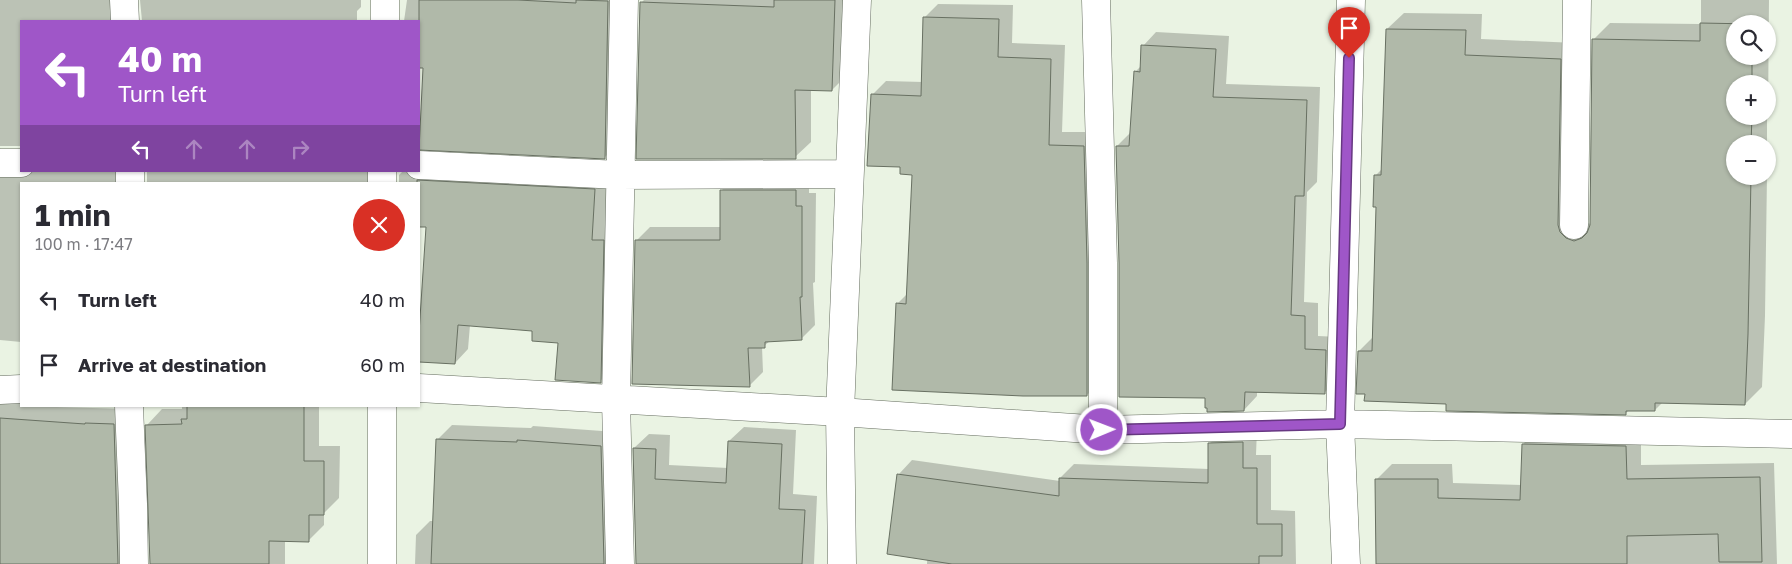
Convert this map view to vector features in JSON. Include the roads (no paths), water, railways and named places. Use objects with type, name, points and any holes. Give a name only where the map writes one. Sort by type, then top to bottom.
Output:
[{"type":"street","points":[[124,0],[125,20]]},
{"type":"street","points":[[385,0],[385,20]]},
{"type":"street","points":[[620,564],[616,400],[624,0]]},
{"type":"street","points":[[842,564],[840,412],[857,0]]},
{"type":"street","points":[[1096,0],[1103,263],[1102,430]]},
{"type":"street","points":[[1346,564],[1340,424],[1351,0]]},
{"type":"street","points":[[1574,225],[1577,0]]},
{"type":"street","points":[[0,163],[20,164]]},
{"type":"street","points":[[420,165],[619,175],[849,174]]},
{"type":"street","points":[[0,390],[20,388]]},
{"type":"street","points":[[420,388],[840,412],[1102,430],[1340,424],[1792,434]]},
{"type":"street","points":[[128,407],[134,564]]},
{"type":"street","points":[[382,407],[382,564]]}]
